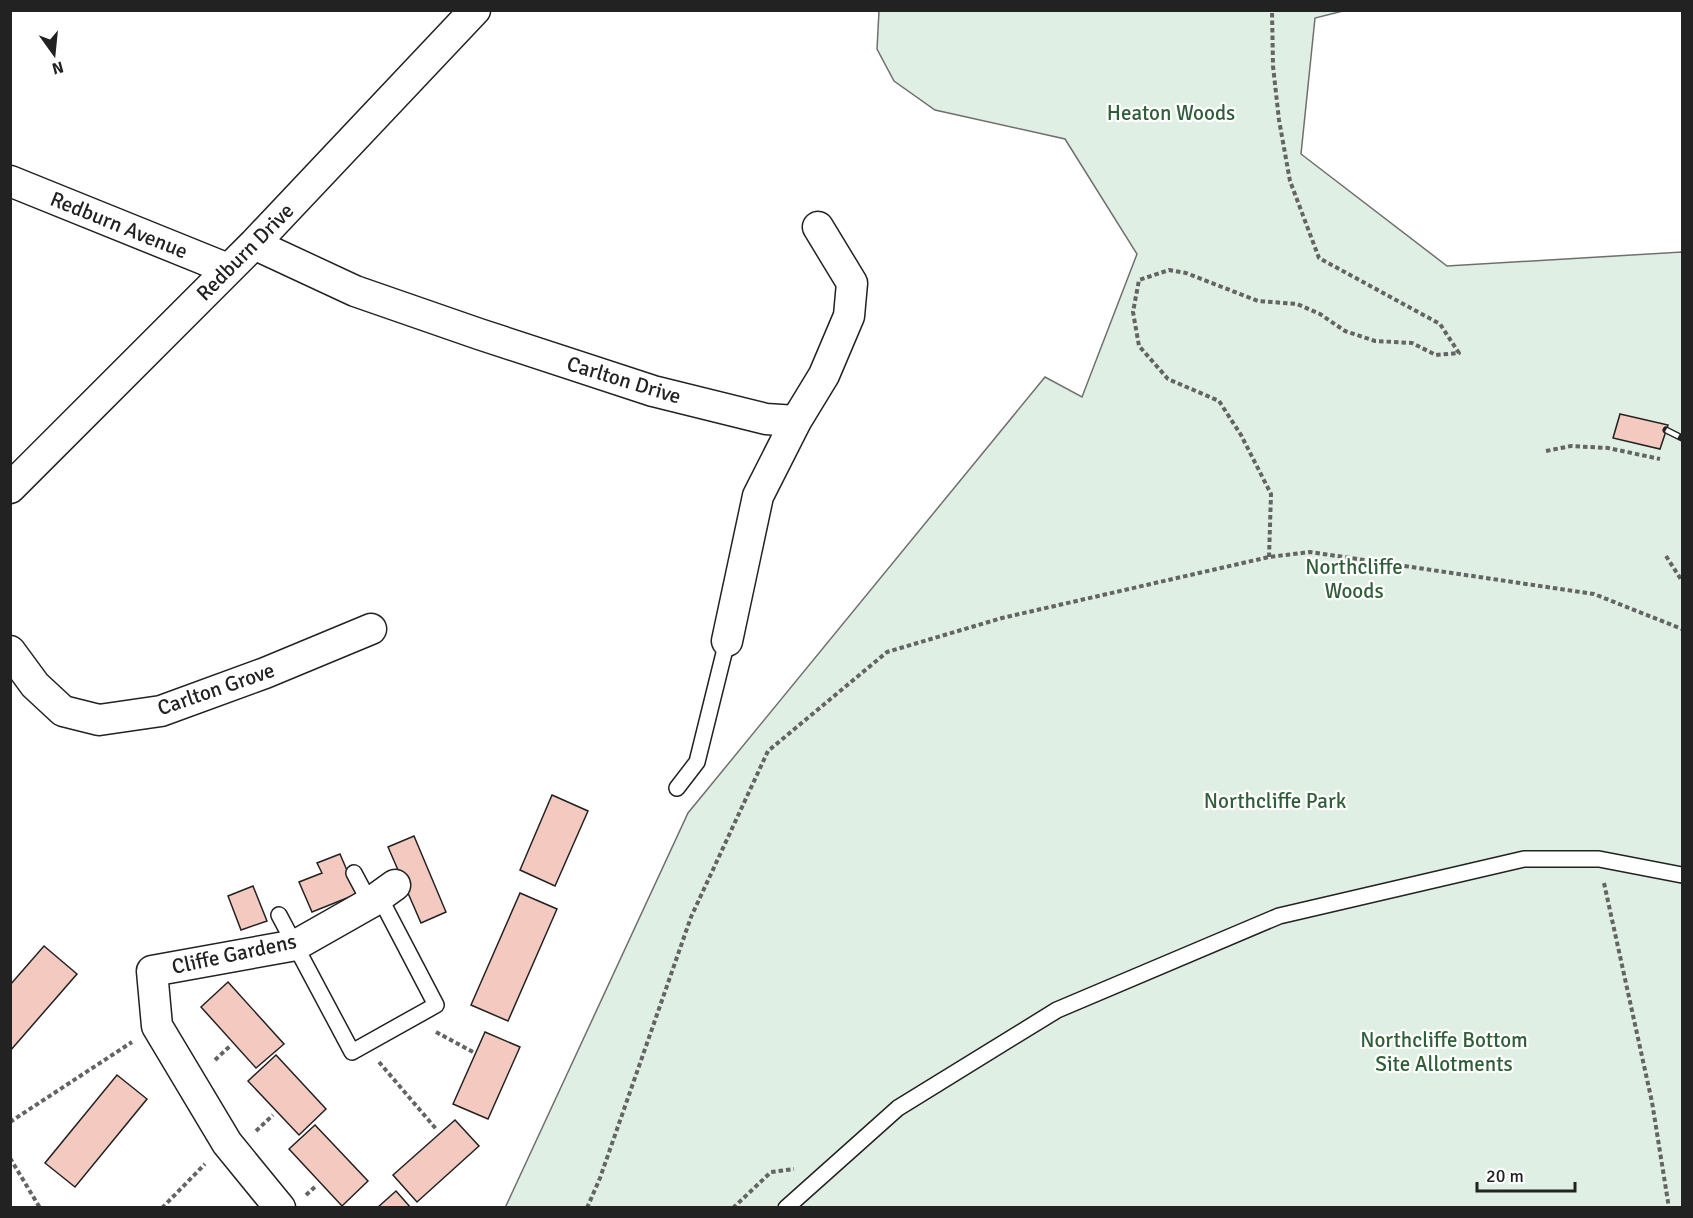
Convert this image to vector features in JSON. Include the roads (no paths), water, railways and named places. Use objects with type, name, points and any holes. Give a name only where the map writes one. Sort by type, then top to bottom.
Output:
[{"type":"street","name":"Redburn Drive","points":[[10,488],[254,244],[475,10]]},
{"type":"street","name":"Redburn Avenue","points":[[10,182],[228,269]]},
{"type":"street","points":[[727,641],[759,496],[796,421],[824,375],[849,316],[852,283],[818,227]]},
{"type":"street","name":"Carlton Drive","points":[[254,244],[355,291],[512,345],[653,391],[766,419],[796,421]]},
{"type":"street","name":"Carlton Grove","points":[[10,651],[35,686],[63,711],[99,720],[161,711],[265,674],[371,629]]},
{"type":"street","name":"Cliffe Gardens","points":[[280,1208],[227,1143],[158,1026],[152,971],[296,945],[381,894]]},
{"type":"lane","points":[[677,788],[697,762],[727,641]]},
{"type":"lane","points":[[786,1208],[898,1108],[1057,1010],[1279,916],[1524,859],[1599,859],[1683,875]]},
{"type":"lane","points":[[279,915],[352,1052],[412,1019],[436,1005],[381,894],[354,873]]},
{"type":"railway","points":[[1666,430],[1682,438]]},
{"type":"park label","name":"Heaton Woods","points":[[1171,113]]},
{"type":"park label","name":"Northcliffe Woods","points":[[1354,579]]},
{"type":"park label","name":"Northcliffe Park","points":[[1275,801]]},
{"type":"park label","name":"Northcliffe Bottom Site Allotments","points":[[1444,1052]]}]
